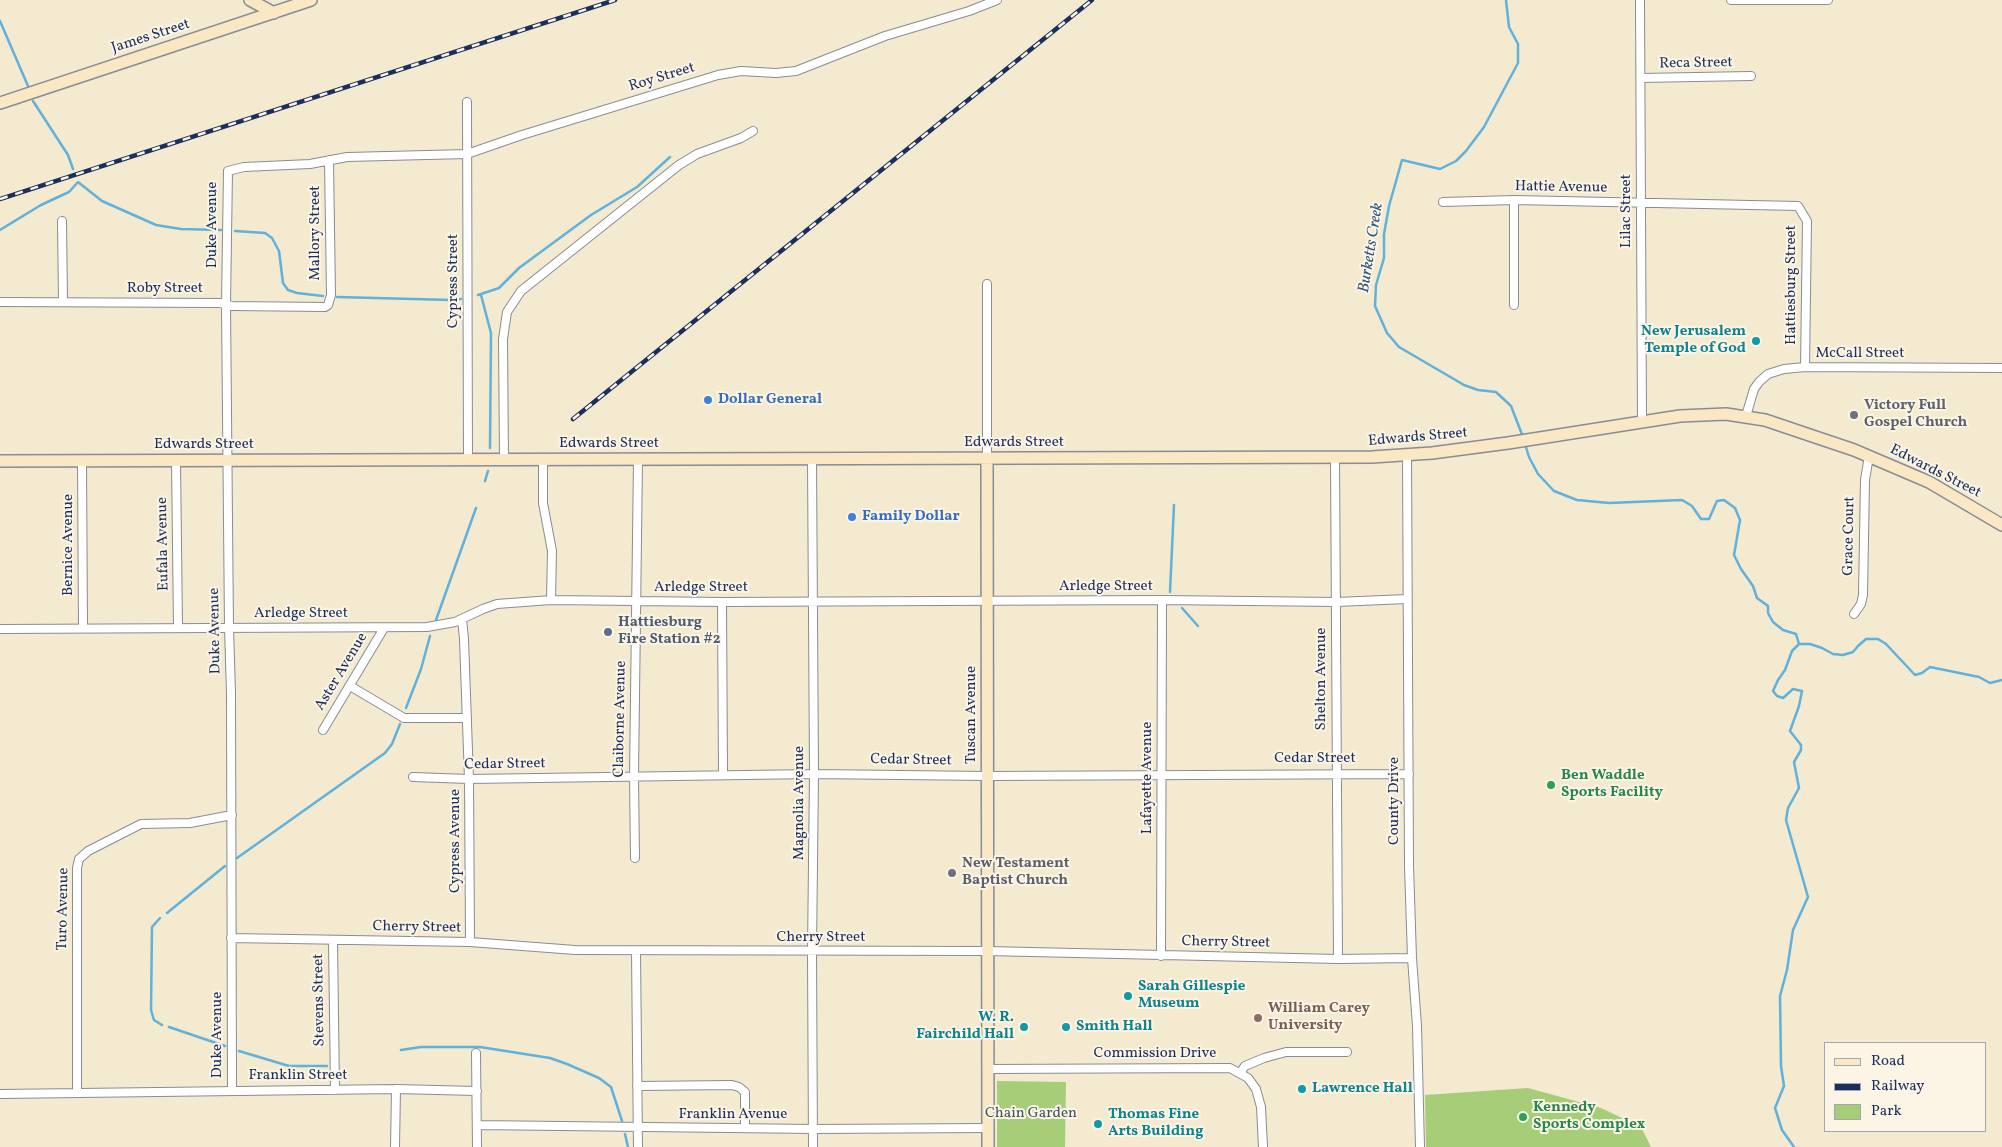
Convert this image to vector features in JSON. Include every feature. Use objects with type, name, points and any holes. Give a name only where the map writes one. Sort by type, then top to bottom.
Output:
[{"type":"main road","points":[[250,0],[274,13]]},
{"type":"main road","name":"James Street","points":[[0,103],[311,0]]},
{"type":"main road","name":"Edwards Street","points":[[0,461],[1335,458],[1407,455],[1508,443],[1693,415],[1746,416],[1784,425],[1869,456],[1929,482],[2002,525]]},
{"type":"main road","name":"Tuscan Avenue","points":[[987,459],[988,1147]]},
{"type":"street","name":"Roy Street","points":[[228,170],[310,164],[347,157],[467,154],[522,135],[718,76],[740,71],[776,73],[796,71],[886,36],[969,11],[997,0]]},
{"type":"street","name":"Lilac Street","points":[[1640,0],[1642,422]]},
{"type":"street","points":[[1731,0],[1828,0]]},
{"type":"street","name":"Reca Street","points":[[1641,78],[1751,76]]},
{"type":"street","name":"Cypress Street","points":[[467,102],[468,459]]},
{"type":"street","points":[[504,460],[503,339],[507,312],[521,291],[680,165],[697,154],[741,138],[753,131]]},
{"type":"street","name":"Mallory Street","points":[[328,305],[331,295],[329,160]]},
{"type":"street","name":"Duke Avenue","points":[[228,170],[226,186],[226,304],[232,815],[232,1090]]},
{"type":"street","points":[[1514,200],[1514,305]]},
{"type":"street","name":"Hattie Avenue","points":[[1443,202],[1514,200],[1798,206]]},
{"type":"street","name":"Hattiesburg Street","points":[[1798,206],[1807,221],[1805,367]]},
{"type":"street","points":[[62,221],[63,302]]},
{"type":"street","name":"Tuscan Avenue","points":[[987,284],[987,459]]},
{"type":"street","name":"Roby Street","points":[[0,302],[226,304],[321,308],[328,305]]},
{"type":"street","name":"McCall Street","points":[[1746,416],[1754,389],[1764,376],[1784,369],[1805,367],[2002,368]]},
{"type":"street","name":"County Drive","points":[[1407,455],[1408,774],[1412,958],[1417,1026],[1420,1147]]},
{"type":"street","name":"Grace Court","points":[[1854,614],[1861,604],[1862,595],[1865,480],[1869,456]]},
{"type":"street","name":"Shelton Avenue","points":[[1335,458],[1338,959]]},
{"type":"street","name":"Magnolia Avenue","points":[[812,459],[814,1147]]},
{"type":"street","name":"Eufala Avenue","points":[[176,460],[178,628]]},
{"type":"street","points":[[543,460],[543,503],[552,551],[551,600]]},
{"type":"street","name":"Claiborne Avenue","points":[[635,858],[634,776],[638,460]]},
{"type":"street","name":"Bernice Avenue","points":[[82,461],[82,628]]},
{"type":"street","name":"Arledge Street","points":[[0,629],[435,627],[462,619],[497,604],[551,600],[722,602],[1162,600],[1336,602],[1407,599]]},
{"type":"street","name":"Lafayette Avenue","points":[[1161,956],[1162,600]]},
{"type":"street","points":[[722,602],[723,774]]},
{"type":"street","name":"Cypress Avenue","points":[[462,619],[469,779],[470,942]]},
{"type":"street","name":"Aster Avenue","points":[[323,730],[384,628]]},
{"type":"street","points":[[350,686],[404,718],[467,718]]},
{"type":"street","name":"Cedar Street","points":[[412,777],[469,779],[723,774],[988,776],[1408,774]]},
{"type":"street","name":"Turo Avenue","points":[[77,1093],[77,868],[79,859],[88,851],[141,824],[190,823],[232,815]]},
{"type":"street","name":"Cherry Street","points":[[231,938],[470,942],[549,949],[636,951],[987,951],[1338,959],[1412,958]]},
{"type":"street","name":"Stevens Street","points":[[332,940],[335,1090]]},
{"type":"street","points":[[636,951],[638,1147]]},
{"type":"street","points":[[1263,1147],[1262,1115],[1259,1098],[1252,1083],[1240,1072],[1245,1066],[1286,1052],[1347,1052]]},
{"type":"street","points":[[476,1053],[477,1147]]},
{"type":"street","name":"Commission Drive","points":[[988,1069],[1223,1067],[1240,1072]]},
{"type":"street","points":[[637,1086],[732,1085],[739,1087],[745,1092],[745,1128]]},
{"type":"street","points":[[395,1147],[396,1089]]},
{"type":"street","name":"Franklin Street","points":[[0,1094],[232,1090],[396,1089],[477,1091]]},
{"type":"street","name":"Franklin Avenue","points":[[477,1125],[638,1128],[988,1128]]},
{"type":"green space","name":"Chain Garden","points":[[997,1081],[1066,1082],[1065,1147],[997,1147]]},
{"type":"green space","name":"Kennedy Sports Complex","points":[[1528,1088],[1601,1108],[1641,1127],[1651,1147],[1426,1147],[1425,1095]]},
{"type":"waterway","name":"Burketts Creek","points":[[1506,0],[1509,27],[1518,44],[1518,63],[1484,127],[1456,161],[1440,169],[1402,160],[1389,206],[1384,234],[1384,258],[1376,285],[1375,306],[1387,333],[1399,347],[1464,385],[1478,390],[1496,392],[1511,406],[1523,437]]},
{"type":"waterway","points":[[0,21],[28,86]]},
{"type":"waterway","points":[[33,101],[68,155],[73,169]]},
{"type":"waterway","points":[[478,295],[499,288],[519,268],[591,215],[637,187],[670,157]]},
{"type":"waterway","points":[[0,230],[41,205],[69,192],[78,182],[102,201],[156,225],[181,229],[221,230]]},
{"type":"waterway","points":[[235,231],[265,233],[272,238],[279,251],[283,283],[288,290],[323,296]]},
{"type":"waterway","points":[[481,295],[491,333],[490,448]]},
{"type":"waterway","points":[[337,297],[461,299]]},
{"type":"waterway","name":"Burketts Creek","points":[[1525,444],[1538,474],[1554,491],[1577,500],[1609,503],[1682,500],[1692,506],[1701,519],[1709,519],[1717,501],[1724,500],[1735,508],[1740,520],[1734,555],[1753,586],[1757,598],[1768,606],[1768,613],[1773,622],[1783,630],[1796,634],[1799,644],[1810,644],[1833,654],[1843,655],[1853,652],[1866,639],[1878,639],[1886,644],[1915,675],[1922,673],[1930,667],[1979,677],[1990,683],[2002,680]]},
{"type":"waterway","points":[[485,481],[488,471]]},
{"type":"waterway","points":[[1170,592],[1174,505]]},
{"type":"waterway","points":[[436,620],[476,508]]},
{"type":"waterway","points":[[1182,608],[1198,626]]},
{"type":"waterway","points":[[406,708],[421,669],[430,636]]},
{"type":"waterway","points":[[1794,1147],[1782,1130],[1775,1108],[1784,1086],[1781,1066],[1780,996],[1787,970],[1793,930],[1808,897],[1786,820],[1788,808],[1799,788],[1794,762],[1801,750],[1801,745],[1790,731],[1802,691],[1793,689],[1783,698],[1777,696],[1773,691],[1785,670],[1792,651],[1799,644]]},
{"type":"waterway","points":[[237,858],[385,753],[392,744],[400,724]]},
{"type":"waterway","points":[[167,913],[225,866]]},
{"type":"waterway","points":[[160,918],[152,927],[151,1010],[154,1020],[162,1025]]},
{"type":"waterway","points":[[169,1027],[225,1046]]},
{"type":"waterway","points":[[401,1050],[421,1047],[480,1047],[550,1058],[599,1078],[611,1087],[622,1121]]},
{"type":"waterway","points":[[239,1051],[289,1066],[327,1066]]},
{"type":"waterway","points":[[625,1134],[628,1147]]},
{"type":"railway","points":[[0,199],[615,0]]},
{"type":"railway","points":[[573,419],[1092,0]]},
{"type":"place","name":"New Jerusalem Temple of God","points":[[1756,341]]},
{"type":"place","name":"Dollar General","points":[[708,400]]},
{"type":"place","name":"Victory Full Gospel Church","points":[[1854,415]]},
{"type":"place","name":"Family Dollar","points":[[852,517]]},
{"type":"place","name":"Hattiesburg Fire Station #2","points":[[608,632]]},
{"type":"place","name":"Ben Waddle Sports Facility","points":[[1551,785]]},
{"type":"place","name":"New Testament Baptist Church","points":[[952,873]]},
{"type":"place","name":"Sarah Gillespie Museum","points":[[1128,996]]},
{"type":"place","name":"William Carey University","points":[[1258,1018]]},
{"type":"place","name":"W. R. Fairchild Hall","points":[[1024,1027]]},
{"type":"place","name":"Smith Hall","points":[[1066,1027]]},
{"type":"place","name":"Lawrence Hall","points":[[1302,1089]]},
{"type":"place","name":"Kennedy Sports Complex","points":[[1523,1117]]},
{"type":"place","name":"Thomas Fine Arts Building","points":[[1098,1124]]}]
